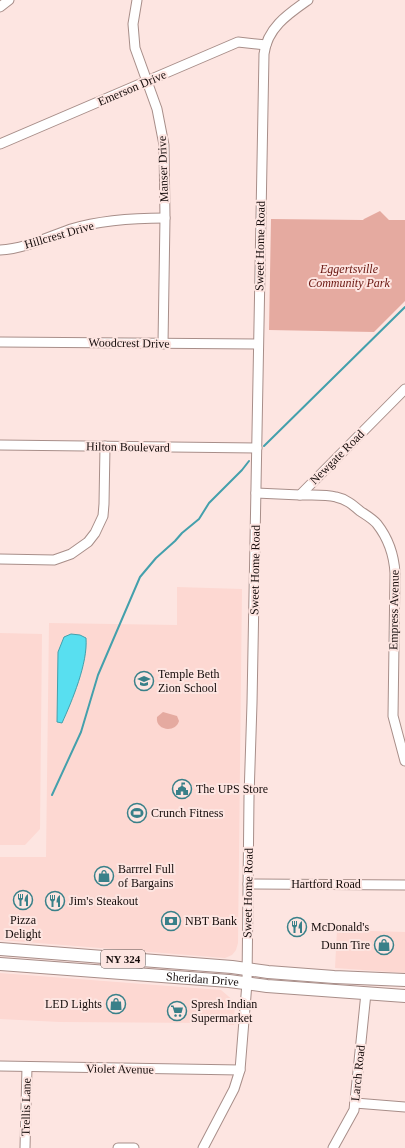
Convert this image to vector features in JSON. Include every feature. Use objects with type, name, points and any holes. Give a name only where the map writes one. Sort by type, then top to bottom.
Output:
[{"type":"main road","name":"Sheridan Drive","points":[[0,949],[334,977],[405,980]]},
{"type":"main road","name":"Sheridan Drive","points":[[0,964],[405,996]]},
{"type":"street","points":[[0,8],[9,0]]},
{"type":"street","name":"Manser Drive","points":[[137,0],[133,18],[135,48],[157,109],[164,145],[165,218],[163,344]]},
{"type":"street","name":"Sweet Home Road","points":[[203,1148],[234,1089],[240,1070],[247,969],[264,54],[266,45],[278,23],[308,0]]},
{"type":"street","name":"Emerson Drive","points":[[0,144],[238,42],[266,45]]},
{"type":"street","name":"Hillcrest Drive","points":[[0,250],[13,249],[82,226],[138,219],[165,218]]},
{"type":"street","name":"Woodcrest Drive","points":[[0,342],[258,344]]},
{"type":"street","name":"Newgate Road","points":[[256,493],[300,495],[405,389]]},
{"type":"street","name":"Hilton Boulevard","points":[[0,446],[256,448]]},
{"type":"street","points":[[0,559],[54,560],[71,554],[88,542],[95,533],[103,516],[105,446]]},
{"type":"street","name":"Empress Avenue","points":[[300,495],[328,495],[338,497],[355,506],[376,523],[384,534],[389,545],[394,562],[395,573],[393,716],[405,761]]},
{"type":"street","points":[[395,573],[405,573]]},
{"type":"street","name":"Hartford Road","points":[[248,884],[405,885]]},
{"type":"street","name":"Larch Road","points":[[332,1148],[354,1110],[366,993]]},
{"type":"street","name":"Violet Avenue","points":[[0,1066],[240,1070]]},
{"type":"street","name":"Trellis Lane","points":[[25,1148],[27,1067]]},
{"type":"street","points":[[355,1103],[405,1107]]},
{"type":"street","points":[[118,1148],[134,1148]]},
{"type":"shaded area","points":[[177,587],[242,589],[238,943],[236,950],[232,955],[225,958],[0,940],[0,857],[46,857],[49,623],[177,625]]},
{"type":"shaded area","points":[[0,633],[42,634],[40,829],[25,845],[0,845]]},
{"type":"shaded area","points":[[337,930],[405,932],[405,973],[335,968]]},
{"type":"shaded area","points":[[0,973],[221,990],[235,1002],[234,1025],[210,1023],[60,1022],[0,1019]]},
{"type":"green space","name":"Eggertsville Community Park","points":[[380,211],[389,220],[405,220],[405,301],[374,332],[269,330],[271,219],[363,220]]},
{"type":"green space","points":[[163,712],[177,716],[179,721],[177,725],[170,729],[162,728],[157,722],[157,717]]},
{"type":"water","points":[[71,634],[80,635],[86,638],[86,648],[82,670],[62,723],[57,722],[58,652],[64,637]]},
{"type":"waterway","points":[[264,446],[405,307]]},
{"type":"waterway","points":[[52,795],[81,732],[98,675],[140,577],[156,558],[199,519],[209,503],[249,461]]},
{"type":"place","name":"Temple Beth Zion School","points":[[144,681]]},
{"type":"place","name":"The UPS Store","points":[[182,789]]},
{"type":"place","name":"Crunch Fitness","points":[[137,813]]},
{"type":"place","name":"Barrrel Full of Bargains","points":[[104,876]]},
{"type":"place","name":"Pizza Delight","points":[[23,900]]},
{"type":"place","name":"Jim's Steakout","points":[[55,901]]},
{"type":"place","name":"NBT Bank","points":[[171,921]]},
{"type":"place","name":"McDonald's","points":[[297,927]]},
{"type":"place","name":"Dunn Tire","points":[[384,945]]},
{"type":"place","name":"LED Lights","points":[[116,1004]]},
{"type":"place","name":"Spresh Indian Supermarket","points":[[177,1011]]}]
